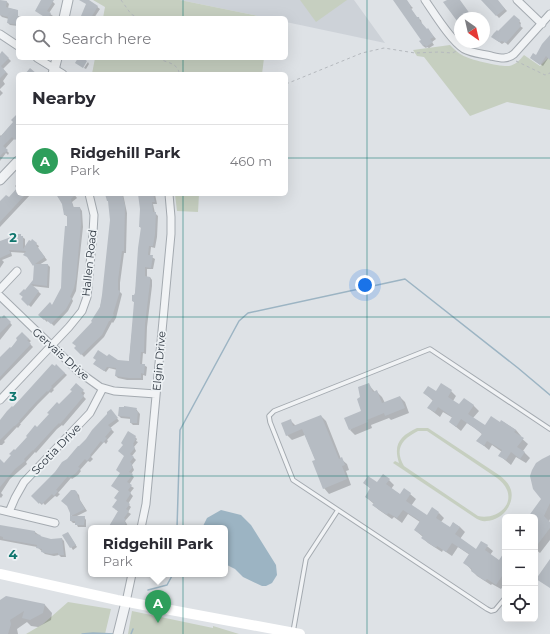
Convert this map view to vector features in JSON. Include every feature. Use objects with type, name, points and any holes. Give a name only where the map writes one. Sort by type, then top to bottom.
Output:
[{"type":"main road","points":[[0,574],[126,602],[295,634]]},
{"type":"street","points":[[64,16],[68,0]]},
{"type":"street","points":[[425,0],[454,39]]},
{"type":"street","points":[[518,0],[542,24]]},
{"type":"street","points":[[463,48],[469,51],[494,57],[510,58],[550,14]]},
{"type":"street","points":[[0,34],[16,45]]},
{"type":"street","points":[[40,60],[54,71],[57,60]]},
{"type":"street","points":[[0,180],[16,163]]},
{"type":"street","name":"Hallen Road","points":[[0,400],[69,328],[82,311],[87,297],[94,215],[89,196]]},
{"type":"street","name":"Elgin Drive","points":[[142,525],[146,504],[171,234],[169,196]]},
{"type":"street","points":[[0,289],[17,271]]},
{"type":"street","name":"Gervais Drive","points":[[0,296],[79,372],[100,387],[114,392],[156,394]]},
{"type":"street","name":"Scotia Drive","points":[[10,512],[15,498],[24,482],[90,413],[103,388]]},
{"type":"street","points":[[0,510],[55,523]]},
{"type":"street","points":[[119,632],[131,577]]},
{"type":"lane","points":[[502,602],[495,610],[491,611],[293,480],[269,419],[271,413],[430,349],[550,429]]},
{"type":"lane","points":[[295,634],[306,559],[338,510]]},
{"type":"path","points":[[121,0],[131,14],[134,16]]},
{"type":"path","points":[[288,83],[357,54],[384,48],[415,53],[452,53],[463,48]]},
{"type":"path","points":[[510,58],[544,75],[550,73]]},
{"type":"path","points":[[163,60],[173,64],[179,72]]},
{"type":"shaded area","points":[[180,0],[354,0],[385,43],[288,22],[288,16],[258,16]]},
{"type":"green space","points":[[93,0],[180,0],[258,16],[103,16],[105,7]]},
{"type":"green space","points":[[300,0],[347,0],[316,22]]},
{"type":"green space","points":[[450,45],[466,57],[499,65],[513,65],[524,55],[540,66],[550,56],[550,110],[507,102],[470,116],[424,57],[417,56],[413,50]]},
{"type":"green space","points":[[95,60],[264,60],[262,72],[92,72]]},
{"type":"green space","points":[[175,196],[199,196],[198,212],[177,211]]},
{"type":"green space","points":[[417,428],[428,428],[503,478],[509,485],[512,496],[506,511],[502,515],[492,520],[484,521],[477,519],[393,463],[395,461],[399,463],[397,451],[399,441],[406,434]],"holes":[[[418,431],[427,431],[503,483],[507,490],[508,502],[505,507],[496,514],[484,517],[478,516],[404,466],[400,454],[401,445],[412,434]]]},
{"type":"green space","points":[[68,602],[111,609],[105,634],[26,634],[43,624]]},
{"type":"green space","points":[[132,611],[213,628],[213,626],[239,634],[128,634]]},
{"type":"water","points":[[221,510],[241,515],[251,525],[276,565],[277,575],[272,583],[262,586],[243,577],[235,569],[228,566],[228,525],[204,525],[207,518]]},
{"type":"building","points":[[0,0],[7,1],[6,7],[18,10],[16,25],[7,23],[8,17],[0,15]]},
{"type":"building","points":[[41,0],[54,0],[47,11],[51,13],[49,16],[43,16],[35,11]]},
{"type":"building","points":[[79,0],[89,0],[98,6],[92,16],[81,16],[86,4]]},
{"type":"building","points":[[393,0],[407,0],[417,17],[419,17],[420,21],[427,29],[428,28],[434,37],[430,39],[433,42],[426,47],[425,45],[423,46],[419,41],[421,40]]},
{"type":"building","points":[[447,0],[460,0],[469,12],[454,12],[454,17],[443,2]]},
{"type":"building","points":[[481,0],[498,0],[505,9],[496,16]]},
{"type":"building","points":[[514,15],[520,20],[519,23],[521,26],[506,43],[502,41],[499,42],[491,37],[497,30],[498,31]]},
{"type":"building","points":[[550,35],[550,60],[546,56],[540,65],[530,58],[533,53],[536,55],[542,44]]},
{"type":"building","points":[[2,51],[9,58],[1,66],[6,72],[0,78],[0,54]]},
{"type":"building","points":[[77,60],[87,61],[83,68],[75,63]]},
{"type":"building","points":[[30,68],[35,72],[27,72]]},
{"type":"building","points":[[16,115],[16,139],[15,140],[12,137],[3,146],[8,150],[0,156],[0,137],[13,122],[11,120]]},
{"type":"building","points":[[16,189],[16,196],[24,196],[0,222],[0,201],[6,195],[9,197]]},
{"type":"building","points":[[57,196],[74,196],[71,199],[73,207],[80,207],[81,224],[76,279],[70,297],[72,298],[66,309],[51,324],[38,315],[50,302],[52,305],[61,288],[65,226],[67,226],[67,215],[64,215],[62,204]]},
{"type":"building","points":[[106,196],[123,196],[125,205],[124,251],[122,251],[118,280],[118,290],[120,291],[113,314],[114,315],[109,321],[102,335],[81,355],[74,348],[76,346],[72,343],[92,322],[91,321],[100,307],[110,220]]},
{"type":"building","points":[[138,196],[154,196],[155,202],[152,202],[153,212],[156,212],[155,234],[153,246],[149,246],[148,255],[153,255],[151,268],[145,267],[145,276],[150,277],[150,283],[145,324],[144,352],[141,352],[140,364],[145,364],[144,374],[141,373],[141,378],[129,378],[115,376],[116,368],[107,367],[104,371],[93,364],[96,360],[93,358],[98,350],[107,356],[109,354],[118,360],[129,361],[134,302],[132,301],[132,295],[135,293],[141,227],[139,227],[140,209]]},
{"type":"building","points":[[14,234],[21,234],[21,236],[23,236],[23,249],[29,240],[31,241],[32,239],[37,243],[36,245],[45,257],[35,264],[48,264],[47,286],[31,284],[39,291],[28,306],[21,299],[23,297],[19,294],[24,289],[25,290],[33,280],[34,265],[33,266],[27,257],[23,255],[26,251],[9,250],[11,253],[0,258],[0,241],[14,236]]},
{"type":"building","points":[[4,315],[11,322],[0,333],[0,319]]},
{"type":"building","points":[[22,332],[29,339],[27,340],[31,344],[0,377],[0,357],[10,347],[11,348],[17,340],[16,338]]},
{"type":"building","points":[[52,364],[55,366],[56,364],[65,373],[0,440],[0,420]]},
{"type":"building","points":[[76,383],[84,390],[81,393],[84,396],[60,424],[59,423],[24,459],[25,461],[15,469],[0,487],[0,459],[4,463],[11,455],[9,454],[14,449],[15,450],[27,437],[26,436],[35,425],[37,427],[49,414],[47,413],[57,402],[59,404],[72,391],[70,390]]},
{"type":"building","points":[[369,383],[373,392],[377,390],[382,403],[400,396],[405,408],[385,416],[384,413],[349,430],[344,418],[361,411],[357,399],[360,397],[358,387]]},
{"type":"building","points":[[441,383],[452,390],[448,397],[459,404],[464,398],[474,405],[468,414],[485,425],[491,416],[500,422],[501,420],[516,430],[514,432],[524,438],[517,447],[525,452],[520,459],[511,452],[506,460],[498,456],[502,450],[487,441],[484,446],[476,441],[482,434],[473,427],[461,419],[456,427],[449,422],[452,417],[438,407],[435,412],[427,408],[433,400],[423,393],[428,386],[436,391]]},
{"type":"building","points":[[124,406],[137,408],[137,423],[130,423],[130,417],[118,416],[119,407]]},
{"type":"building","points":[[111,409],[118,418],[108,425],[112,429],[105,437],[107,438],[103,443],[101,441],[87,461],[85,459],[78,467],[80,468],[76,473],[69,478],[68,476],[56,490],[58,491],[54,496],[52,494],[42,504],[40,502],[39,504],[31,496],[55,472],[62,462],[67,459],[86,439]]},
{"type":"building","points":[[321,415],[339,459],[342,457],[345,465],[342,466],[347,479],[323,489],[312,461],[315,460],[302,429],[286,436],[281,423],[291,419],[293,426]]},
{"type":"building","points":[[128,431],[136,436],[133,444],[135,448],[130,454],[134,457],[130,462],[133,467],[129,472],[133,474],[127,482],[132,485],[128,490],[131,493],[126,501],[130,504],[126,509],[129,511],[124,518],[126,520],[124,521],[126,523],[125,525],[110,525],[118,511],[112,507],[117,500],[114,498],[119,491],[111,486],[120,473],[116,470],[124,456],[118,451],[123,445],[121,443]]},
{"type":"building","points":[[550,455],[550,503],[544,516],[550,522],[550,528],[538,544],[538,514],[530,514],[541,499],[533,489],[530,476],[536,463]]},
{"type":"building","points":[[383,474],[390,479],[386,484],[400,494],[404,488],[411,493],[406,501],[427,515],[432,507],[439,512],[436,518],[450,527],[453,522],[460,527],[455,534],[476,549],[481,541],[488,545],[485,550],[499,560],[502,556],[502,576],[496,585],[487,579],[485,581],[471,571],[472,569],[463,563],[469,554],[452,543],[446,552],[437,546],[436,548],[421,538],[423,536],[414,530],[420,521],[403,510],[397,518],[388,513],[387,515],[372,505],[374,503],[365,497],[370,488],[363,483],[368,476],[377,482]]},
{"type":"building","points":[[71,490],[75,490],[77,492],[78,497],[85,509],[71,516],[85,516],[84,525],[75,525],[75,521],[70,521],[70,513],[67,506],[61,501]]},
{"type":"building","points":[[0,525],[35,531],[35,534],[51,539],[62,538],[64,555],[58,555],[58,553],[51,554],[41,552],[42,549],[36,548],[37,545],[3,539],[3,537],[0,536]]},
{"type":"building","points":[[68,532],[76,545],[70,548],[62,535]]},
{"type":"building","points":[[550,559],[550,588],[538,580],[538,576]]},
{"type":"building","points":[[6,596],[45,604],[43,613],[30,620],[22,618],[24,611],[10,620],[11,624],[8,634],[0,634],[0,600]]},
{"type":"waterway","points":[[177,525],[180,430],[239,321],[248,313],[405,279],[550,395]]},
{"type":"waterway","points":[[148,590],[167,585],[171,577]]},
{"type":"waterway","points":[[131,634],[133,629]]},
{"type":"waterway","points":[[82,634],[114,634]]},
{"type":"place","name":"Ridgehill Park","points":[[158,623]]}]
